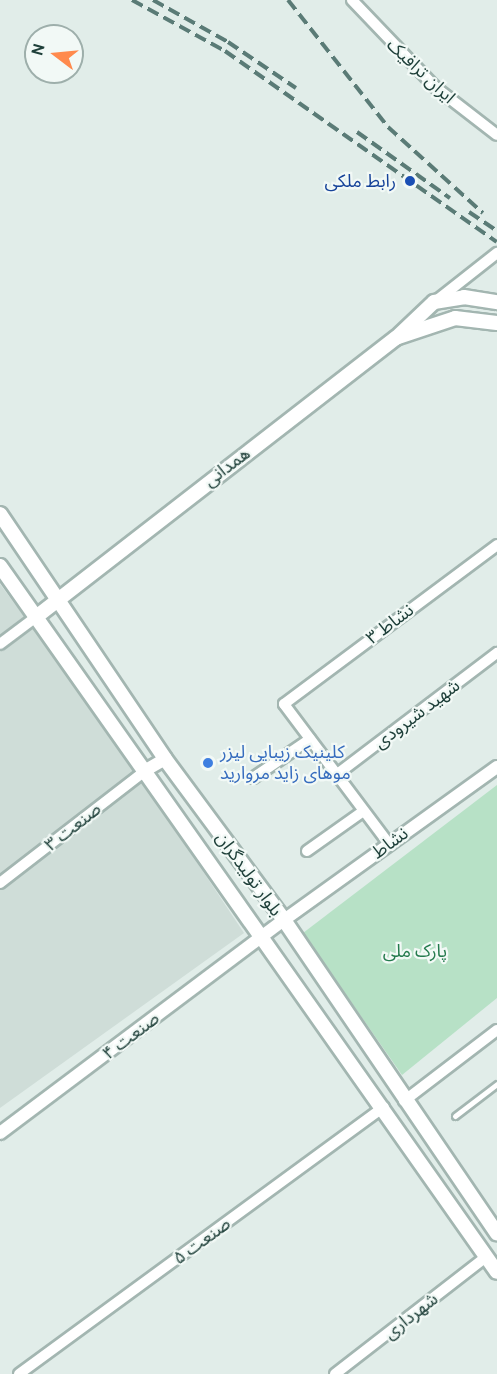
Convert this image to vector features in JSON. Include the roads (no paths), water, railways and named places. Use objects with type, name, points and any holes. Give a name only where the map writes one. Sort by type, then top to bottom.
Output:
[{"type":"main road","points":[[396,338],[434,302],[464,297],[497,302]]},
{"type":"main road","points":[[396,338],[455,318],[497,322]]},
{"type":"main road","name":"همدانی","points":[[36,617],[58,597],[396,338]]},
{"type":"main road","name":"بلوار تولیدگران","points":[[0,514],[165,759],[284,920],[404,1101],[497,1234]]},
{"type":"main road","name":"بلوار تولیدگران","points":[[0,566],[384,1107],[497,1272]]},
{"type":"street","name":"ایران ترافیک","points":[[352,0],[435,87],[497,135]]},
{"type":"street","points":[[434,302],[497,253]]},
{"type":"street","name":"نشاط ۳","points":[[310,739],[284,704],[497,545]]},
{"type":"street","points":[[0,644],[36,617]]},
{"type":"street","name":"شهید شیرودی","points":[[336,775],[497,653]]},
{"type":"street","points":[[254,778],[310,739],[362,812],[389,844]]},
{"type":"street","points":[[146,770],[165,759]]},
{"type":"street","name":"نشاط","points":[[263,938],[284,920],[497,767]]},
{"type":"street","name":"صنعت ۳","points":[[0,883],[146,770]]},
{"type":"street","points":[[307,851],[362,812]]},
{"type":"street","name":"صنعت ۴","points":[[0,1133],[263,938]]},
{"type":"street","points":[[404,1101],[497,1030]]},
{"type":"street","name":"صنعت ۵","points":[[19,1374],[384,1107]]},
{"type":"street","name":"شهرداری","points":[[335,1374],[486,1257]]},
{"type":"lane","points":[[455,1116],[497,1084]]},
{"type":"railway","points":[[132,0],[225,51],[497,242]]},
{"type":"railway","points":[[153,0],[228,42],[296,88]]},
{"type":"railway","points":[[288,0],[388,127],[483,213]]},
{"type":"railway","points":[[357,132],[450,198]]},
{"type":"railway","points":[[469,212],[497,231]]},
{"type":"place","name":"رابط ملکی","points":[[410,181]]},
{"type":"place","name":"کلینیک زیبایی لیزر موهای زاید مروارید","points":[[208,763]]},
{"type":"park label","name":"پارک ملی","points":[[415,951]]}]
